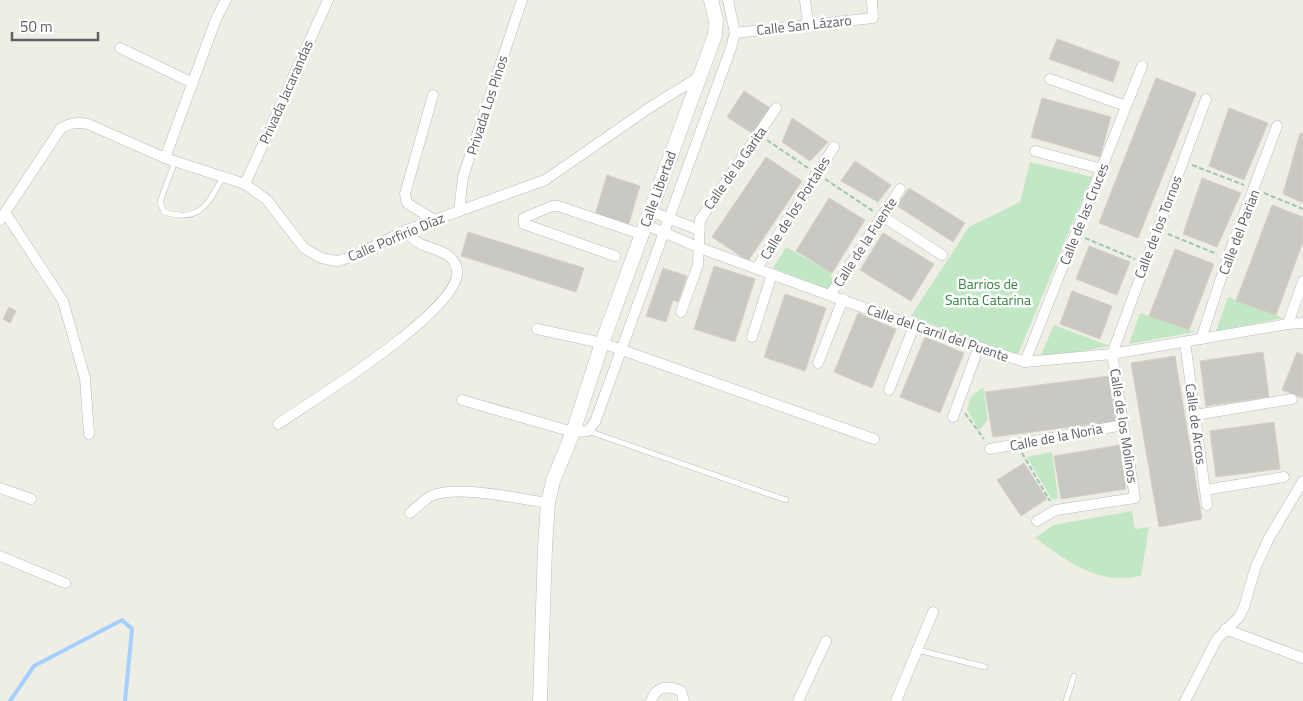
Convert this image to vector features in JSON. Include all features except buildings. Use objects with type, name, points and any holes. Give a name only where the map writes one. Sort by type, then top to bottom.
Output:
[{"type":"main road","name":"Calle Libertad","points":[[540,701],[548,503],[559,463],[572,432],[643,229],[715,35],[716,20],[710,0]]},
{"type":"street","points":[[170,159],[193,83],[216,20],[226,0]]},
{"type":"street","name":"Privada Jacarandas","points":[[245,184],[328,0]]},
{"type":"street","name":"Privada Los Pinos","points":[[459,211],[463,177],[522,0]]},
{"type":"street","points":[[462,400],[572,432],[588,431],[595,422],[731,48],[734,33],[728,0]]},
{"type":"street","points":[[805,0],[808,24]]},
{"type":"street","name":"Calle San Lázaro","points":[[734,33],[873,18],[872,0]]},
{"type":"street","points":[[120,48],[193,83]]},
{"type":"street","name":"Calle de las Cruces","points":[[1025,362],[1142,66]]},
{"type":"street","name":"Calle Porfirio Díaz","points":[[3,217],[61,128],[69,124],[88,124],[170,159],[245,184],[267,200],[296,241],[321,258],[337,260],[352,257],[407,230],[545,180],[652,106],[699,77]]},
{"type":"street","points":[[1050,79],[1126,106]]},
{"type":"street","points":[[433,95],[405,194],[407,203],[434,220]]},
{"type":"street","name":"Calle de los Tornos","points":[[1112,354],[1206,99]]},
{"type":"street","name":"Calle de la Garita","points":[[699,230],[700,220],[704,212],[776,108]]},
{"type":"street","name":"Calle del Parian","points":[[1201,339],[1228,257],[1277,126]]},
{"type":"street","name":"Calle de los Portales","points":[[757,268],[834,147]]},
{"type":"street","points":[[1035,151],[1102,169]]},
{"type":"street","name":"Calle de la Fuente","points":[[830,295],[900,189]]},
{"type":"street","name":"Calle del Carril del Puente","points":[[616,256],[524,224],[524,218],[552,206],[558,206],[663,233],[914,326],[1025,362],[1112,354],[1288,324],[1303,324]]},
{"type":"street","points":[[650,211],[699,230],[700,248],[698,264],[681,312]]},
{"type":"street","points":[[882,216],[942,255]]},
{"type":"street","points":[[3,217],[63,301],[85,378],[89,434]]},
{"type":"street","points":[[278,424],[384,353],[435,308],[452,290],[458,276],[453,261],[440,251],[416,243],[407,230]]},
{"type":"street","points":[[752,338],[772,274]]},
{"type":"street","points":[[1288,324],[1303,281]]},
{"type":"street","points":[[818,363],[843,299]]},
{"type":"street","points":[[889,390],[914,326]]},
{"type":"street","points":[[537,329],[602,343],[874,439]]},
{"type":"street","name":"Calle de Arcos","points":[[1185,342],[1207,505]]},
{"type":"street","points":[[953,417],[978,348]]},
{"type":"street","name":"Calle de los Molinos","points":[[1056,510],[1135,498],[1112,354]]},
{"type":"street","points":[[1195,415],[1292,399]]},
{"type":"street","name":"Calle de la Noria","points":[[990,449],[1123,424]]},
{"type":"street","points":[[1205,490],[1284,477]]},
{"type":"street","points":[[1185,701],[1217,639],[1239,617],[1244,607],[1256,566],[1269,538],[1303,481]]},
{"type":"street","points":[[0,488],[31,499]]},
{"type":"street","points":[[410,514],[431,496],[446,492],[461,491],[548,503]]},
{"type":"street","points":[[1037,521],[1056,510]]},
{"type":"street","points":[[0,556],[65,583]]},
{"type":"street","points":[[896,701],[933,612]]},
{"type":"street","points":[[1226,629],[1303,658]]},
{"type":"street","points":[[798,701],[826,641]]},
{"type":"street","points":[[650,701],[653,694],[662,687],[671,687],[680,691],[684,701]]},
{"type":"lane","points":[[170,159],[160,202],[164,212],[177,216],[196,214],[207,205],[223,177]]},
{"type":"lane","points":[[588,431],[786,500]]},
{"type":"lane","points":[[917,650],[985,667]]},
{"type":"lane","points":[[1066,701],[1074,676]]},
{"type":"path","points":[[759,134],[882,216]]},
{"type":"path","points":[[1157,229],[1228,257]]},
{"type":"path","points":[[1076,234],[1144,263]]},
{"type":"path","points":[[958,403],[990,449]]},
{"type":"path","points":[[1017,445],[1056,510]]},
{"type":"green space","name":"Barrios de Santa Catarina","points":[[1030,162],[1092,177],[1016,359],[911,316],[969,227],[1020,202]]},
{"type":"green space","points":[[786,247],[832,273],[830,276],[836,280],[830,290],[773,268]]},
{"type":"green space","points":[[1228,297],[1276,315],[1283,318],[1216,331]]},
{"type":"green space","points":[[1140,313],[1189,330],[1195,332],[1129,344]]},
{"type":"green space","points":[[1054,325],[1110,346],[1039,359]]},
{"type":"green space","points":[[983,387],[988,420],[979,430],[967,409],[971,397]]},
{"type":"green space","points":[[1052,452],[1058,498],[1052,500],[1027,457]]},
{"type":"green space","points":[[1132,511],[1135,529],[1149,527],[1141,576],[1117,578],[1092,573],[1062,557],[1035,538],[1053,525]]},
{"type":"waterway","points":[[10,701],[34,666],[122,620],[132,629],[125,701]]}]
